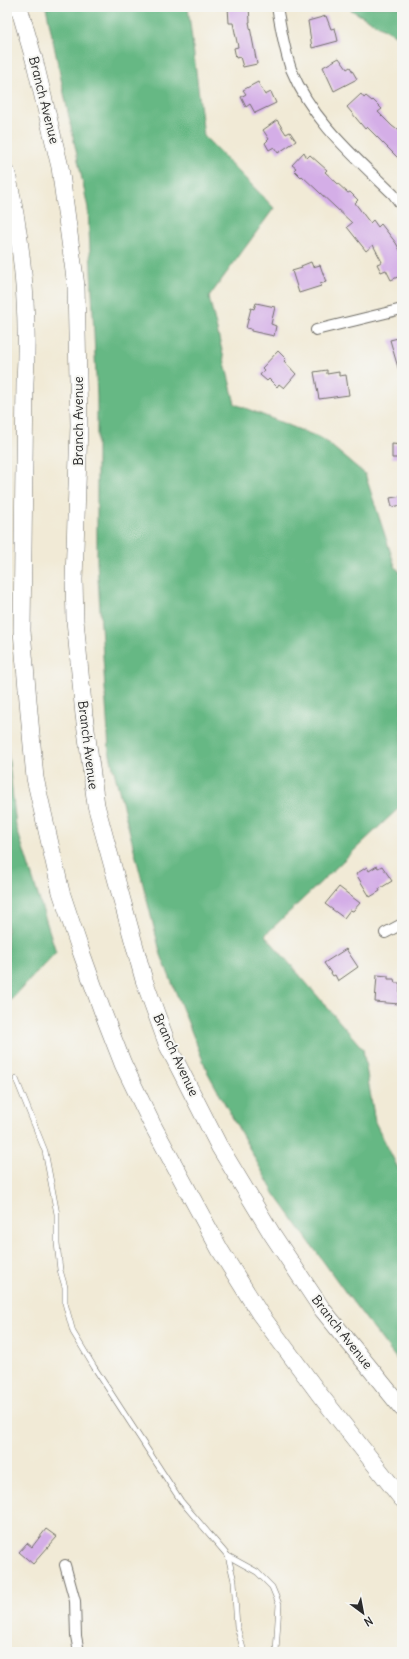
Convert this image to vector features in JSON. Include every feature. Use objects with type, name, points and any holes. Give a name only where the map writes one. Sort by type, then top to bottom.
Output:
[{"type":"highway","name":"Branch Avenue","points":[[19,7],[34,59],[60,167],[76,286],[79,425],[74,580],[75,620],[84,715],[96,805],[106,845],[146,987],[168,1046],[219,1146],[272,1234],[322,1309],[402,1408]]},
{"type":"highway","points":[[7,174],[12,196],[22,269],[27,352],[25,382],[22,631],[28,712],[35,778],[61,892],[99,1003],[123,1064],[152,1124],[220,1250],[260,1314],[320,1395],[402,1499]]},
{"type":"street","points":[[277,7],[284,45],[292,70],[309,104],[326,128],[392,194],[402,206]]},
{"type":"street","points":[[316,330],[402,309]]},
{"type":"street","points":[[385,933],[402,924]]},
{"type":"street","points":[[65,1565],[76,1601],[76,1636],[79,1652]]},
{"type":"lane","points":[[16,1079],[45,1150],[56,1214],[60,1270],[65,1287],[65,1303],[73,1332],[98,1374],[181,1501],[228,1556],[257,1572],[272,1587],[277,1596],[279,1612],[276,1652]]},
{"type":"lane","points":[[228,1556],[234,1581],[237,1627],[244,1652]]},
{"type":"green space","points":[[46,7],[188,7],[204,136],[274,208],[209,297],[235,404],[323,439],[365,474],[395,566],[402,575],[402,805],[265,935],[363,1049],[375,1122],[402,1176],[402,1366],[346,1293],[274,1193],[208,1073],[161,955],[109,751],[97,562],[97,397],[88,208]]},
{"type":"green space","points":[[351,7],[402,7],[402,39],[351,10]]},
{"type":"green space","points":[[7,744],[16,826],[56,952],[7,1004]]},
{"type":"building","points":[[228,7],[249,7],[249,22],[257,64],[243,67],[240,57],[236,58],[234,48],[238,47],[233,23],[229,23]]},
{"type":"building","points":[[326,16],[331,29],[335,28],[338,41],[312,48],[308,21]]},
{"type":"building","points":[[339,58],[347,69],[350,67],[357,79],[334,91],[323,67]]},
{"type":"building","points":[[258,82],[265,95],[271,92],[276,103],[255,113],[250,104],[246,107],[241,97],[246,94],[243,90]]},
{"type":"building","points":[[361,94],[364,98],[366,96],[372,101],[373,100],[382,109],[378,112],[392,126],[396,129],[397,128],[402,133],[402,154],[398,158],[367,127],[365,129],[347,107]]},
{"type":"building","points":[[277,120],[286,134],[290,132],[296,141],[278,153],[274,147],[269,150],[265,143],[269,139],[263,130]]},
{"type":"building","points":[[304,152],[307,158],[310,155],[327,170],[325,172],[358,200],[355,203],[370,223],[373,220],[378,227],[381,224],[396,243],[402,254],[402,275],[391,280],[386,270],[381,272],[377,264],[382,262],[373,245],[366,251],[347,227],[352,223],[294,170],[296,168],[292,165]]},
{"type":"building","points":[[311,262],[313,267],[320,265],[326,282],[320,284],[321,286],[299,293],[292,271],[302,268],[301,266]]},
{"type":"building","points":[[256,303],[275,307],[271,324],[276,326],[274,336],[251,331],[251,329],[246,328],[251,308],[254,309]]},
{"type":"building","points":[[402,337],[402,371],[399,371],[390,340]]},
{"type":"building","points":[[278,351],[286,359],[284,361],[296,374],[284,388],[279,384],[277,387],[269,379],[267,381],[260,375],[264,370],[262,368]]},
{"type":"building","points":[[327,370],[327,374],[339,372],[339,376],[346,375],[349,395],[319,399],[314,372]]},
{"type":"building","points":[[392,444],[402,445],[402,458],[392,458]]},
{"type":"building","points":[[402,496],[402,505],[392,507],[390,498]]},
{"type":"building","points":[[377,866],[378,868],[382,866],[392,881],[370,897],[356,874],[367,867],[369,871]]},
{"type":"building","points":[[339,887],[360,903],[353,911],[350,910],[344,918],[325,904]]},
{"type":"building","points":[[346,949],[358,967],[338,981],[335,975],[333,976],[324,963]]},
{"type":"building","points":[[377,975],[388,976],[388,979],[394,979],[395,983],[400,983],[399,1004],[375,1002]]},
{"type":"building","points":[[46,1529],[57,1537],[33,1564],[19,1552],[27,1543],[32,1547]]}]
